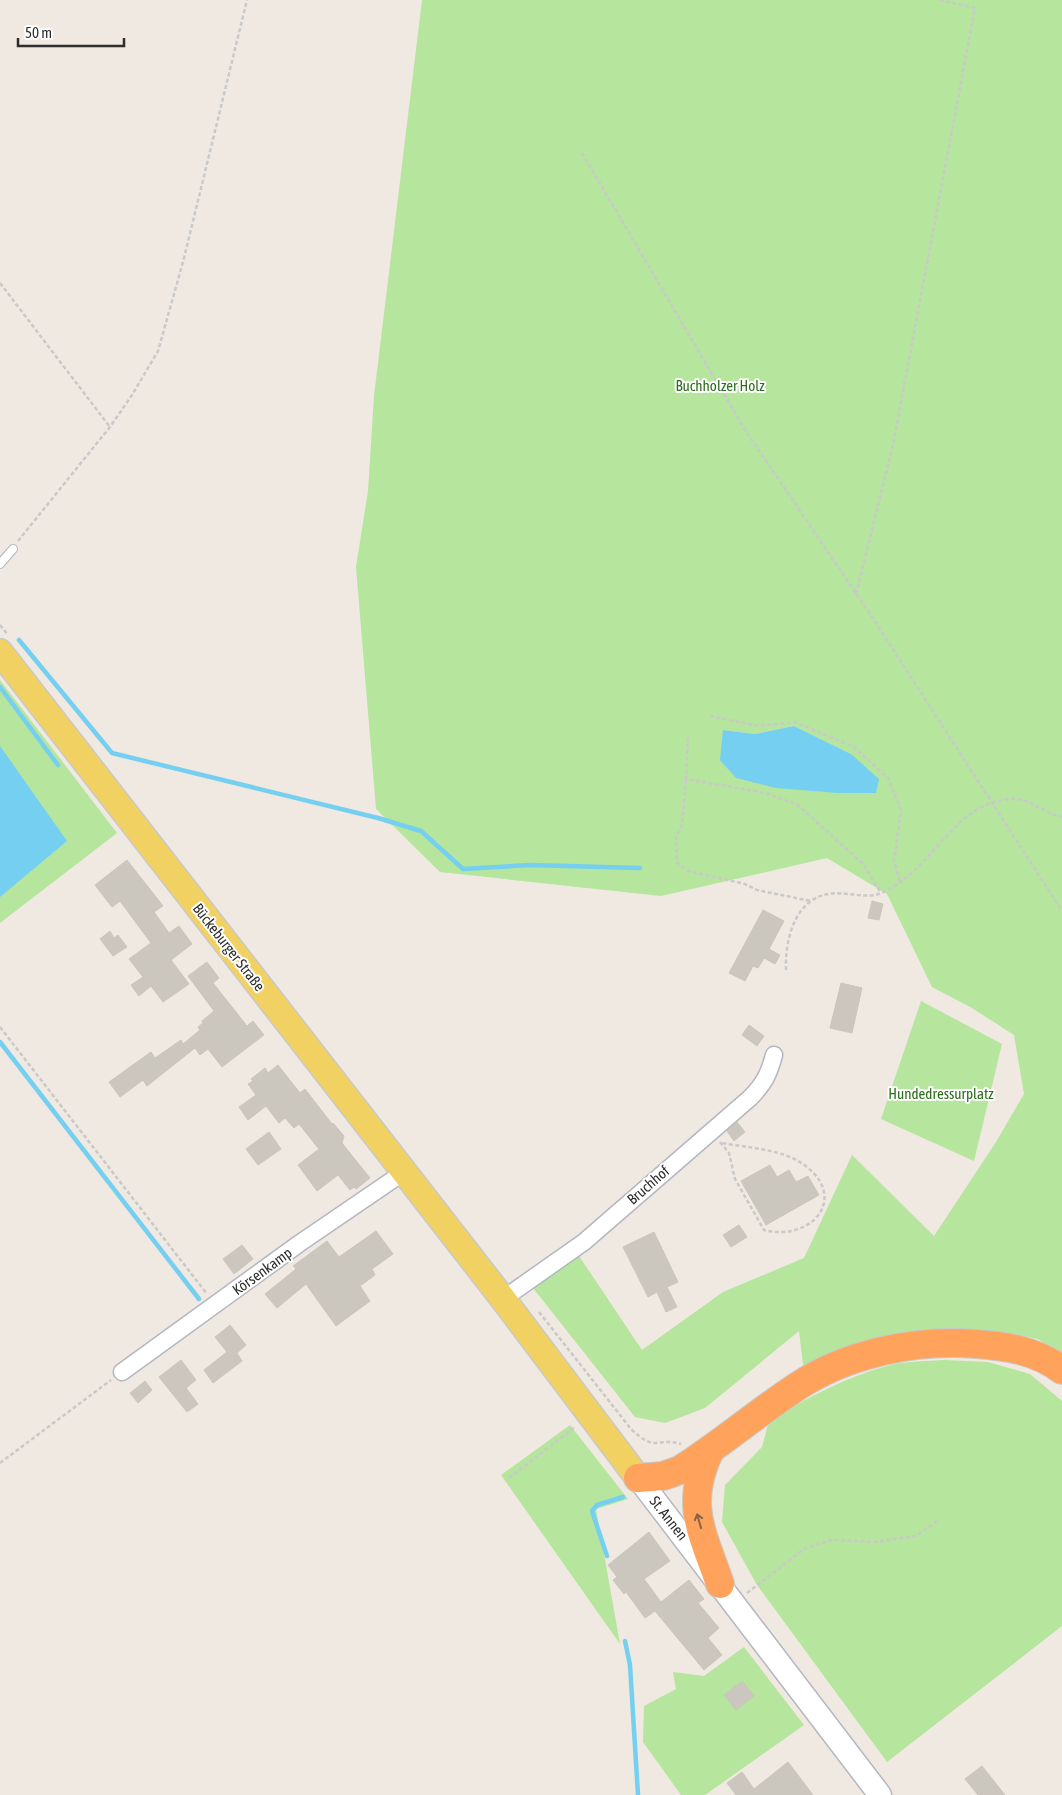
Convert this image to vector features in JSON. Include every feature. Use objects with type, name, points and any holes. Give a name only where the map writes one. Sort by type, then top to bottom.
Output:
[{"type":"highway","points":[[638,1478],[663,1476],[680,1470],[799,1385],[851,1360],[877,1352],[931,1344],[999,1346],[1032,1354],[1062,1370]]},
{"type":"highway","points":[[710,1450],[701,1470],[695,1496],[698,1516],[727,1593]]},
{"type":"main road","name":"Bückeburger Straße","points":[[0,652],[459,1242]]},
{"type":"main road","name":"St. Annen","points":[[459,1242],[592,1414],[638,1478],[880,1795]]},
{"type":"street","name":"Bruchhof","points":[[503,1299],[584,1242],[715,1139],[764,1084],[770,1073],[774,1055]]},
{"type":"street","name":"Körsenkamp","points":[[122,1372],[404,1172]]},
{"type":"lane","points":[[0,564],[13,548]]},
{"type":"path","points":[[13,548],[110,427],[132,395],[158,351],[183,262],[246,0]]},
{"type":"path","points":[[856,594],[893,445],[975,8],[939,0]]},
{"type":"path","points":[[582,152],[745,430],[856,594],[1062,911]]},
{"type":"path","points":[[0,283],[110,427]]},
{"type":"path","points":[[710,716],[759,726],[795,722],[854,747],[888,778],[901,810],[894,861],[900,882]]},
{"type":"path","points":[[688,737],[682,825],[676,837],[677,863],[688,871],[745,884],[757,890],[811,901]]},
{"type":"path","points":[[686,779],[766,793],[798,805],[863,864],[881,893]]},
{"type":"path","points":[[786,970],[785,948],[796,919],[811,901],[827,894],[851,892],[872,895],[881,893],[900,882],[974,811],[992,803],[1010,799],[1030,801],[1062,817]]},
{"type":"path","points":[[0,1027],[215,1305]]},
{"type":"path","points":[[715,1139],[772,1152],[807,1166],[818,1178],[824,1190],[824,1203],[818,1217],[805,1228],[795,1232],[778,1233],[764,1230],[735,1179],[729,1153],[715,1139]]},
{"type":"path","points":[[0,1463],[122,1372]]},
{"type":"path","points":[[509,1478],[592,1414]]},
{"type":"path","points":[[727,1593],[804,1549],[831,1540],[874,1542],[916,1536],[940,1519]]},
{"type":"green space","name":"Buchholzer Holz","points":[[422,0],[1062,0],[1062,1355],[1038,1339],[1001,1332],[955,1329],[904,1335],[804,1373],[799,1331],[705,1408],[665,1423],[635,1417],[533,1288],[579,1256],[642,1350],[723,1292],[804,1258],[852,1155],[934,1236],[996,1142],[1024,1094],[1014,1035],[972,1008],[932,987],[887,894],[827,858],[661,896],[440,872],[376,809],[356,567],[368,491],[374,396]],"holes":[[[794,726],[851,754],[876,792],[823,792],[771,786],[736,778],[723,730],[755,734]]]},
{"type":"green space","points":[[0,680],[117,833],[0,923]]},
{"type":"green space","name":"Hundedressurplatz","points":[[921,1001],[1002,1044],[974,1161],[881,1119]]},
{"type":"green space","points":[[945,1360],[988,1362],[1030,1374],[1062,1401],[1062,1626],[887,1762],[757,1585],[722,1522],[725,1485],[762,1447],[769,1421],[830,1388],[862,1374],[895,1364]]},
{"type":"green space","points":[[570,1425],[628,1499],[596,1509],[620,1644],[501,1475]]},
{"type":"green space","points":[[744,1647],[804,1725],[705,1795],[681,1795],[643,1742],[644,1706],[676,1689],[673,1672],[704,1676]]},
{"type":"water","points":[[794,726],[851,754],[879,779],[876,793],[837,793],[776,788],[736,778],[720,760],[723,730],[755,734]]},
{"type":"water","points":[[0,746],[67,841],[0,897]]},
{"type":"building","points":[[127,860],[163,906],[154,912],[169,933],[179,926],[192,944],[171,960],[189,984],[163,1002],[151,986],[139,996],[131,985],[143,977],[129,959],[151,943],[120,901],[112,907],[95,885]]},
{"type":"building","points":[[872,901],[883,904],[879,920],[868,918]]},
{"type":"building","points":[[763,910],[784,921],[769,949],[780,955],[775,964],[764,958],[758,968],[753,966],[745,981],[729,973]]},
{"type":"building","points":[[110,931],[114,938],[118,935],[127,947],[113,956],[100,939]]},
{"type":"building","points":[[207,962],[219,978],[213,983],[247,1026],[253,1021],[264,1035],[222,1067],[208,1049],[200,1055],[195,1048],[147,1086],[143,1080],[120,1097],[109,1082],[151,1052],[155,1058],[181,1040],[183,1044],[200,1030],[198,1027],[203,1023],[202,1021],[214,1011],[188,976]]},
{"type":"building","points":[[841,983],[862,988],[852,1033],[830,1028]]},
{"type":"building","points":[[749,1025],[764,1036],[757,1046],[742,1035]]},
{"type":"building","points":[[278,1065],[300,1093],[305,1089],[332,1124],[344,1136],[342,1143],[370,1178],[356,1189],[354,1187],[350,1190],[338,1175],[317,1191],[298,1165],[319,1149],[299,1124],[294,1128],[285,1118],[279,1123],[266,1106],[248,1120],[239,1107],[256,1095],[248,1084],[253,1081],[251,1079],[265,1068],[268,1073]]},
{"type":"building","points":[[737,1122],[745,1132],[734,1141],[727,1131]]},
{"type":"building","points":[[269,1132],[281,1149],[258,1165],[246,1149]]},
{"type":"building","points":[[770,1165],[777,1177],[789,1170],[796,1182],[808,1176],[819,1195],[766,1225],[741,1181]]},
{"type":"building","points":[[739,1225],[747,1237],[731,1247],[723,1235]]},
{"type":"building","points":[[376,1231],[393,1254],[372,1269],[375,1275],[360,1286],[370,1301],[336,1326],[306,1284],[277,1308],[265,1294],[296,1269],[293,1266],[327,1241],[339,1257]]},
{"type":"building","points":[[654,1232],[678,1282],[667,1287],[677,1307],[666,1312],[657,1292],[648,1297],[623,1247]]},
{"type":"building","points":[[242,1245],[253,1259],[234,1274],[223,1259]]},
{"type":"building","points":[[230,1325],[246,1345],[237,1353],[242,1361],[213,1383],[204,1370],[227,1352],[215,1337]]},
{"type":"building","points":[[181,1360],[196,1380],[186,1388],[198,1404],[187,1412],[159,1377]]},
{"type":"building","points":[[145,1381],[152,1390],[138,1403],[130,1393]]},
{"type":"building","points":[[649,1532],[670,1561],[644,1579],[661,1602],[689,1580],[704,1599],[698,1603],[719,1628],[708,1638],[722,1655],[704,1670],[655,1611],[645,1618],[626,1592],[624,1594],[613,1580],[617,1577],[608,1565]]},
{"type":"building","points":[[742,1681],[754,1696],[736,1710],[724,1695]]},
{"type":"building","points":[[788,1762],[813,1795],[736,1795],[727,1783],[742,1772],[754,1789]]},
{"type":"building","points":[[982,1766],[1005,1795],[978,1795],[965,1779]]},
{"type":"waterway","points":[[19,640],[112,753],[378,818],[421,831],[463,869],[530,865],[640,868]]},
{"type":"waterway","points":[[0,687],[58,765]]},
{"type":"waterway","points":[[0,1042],[199,1299]]},
{"type":"waterway","points":[[607,1556],[592,1511],[597,1505],[623,1497]]},
{"type":"waterway","points":[[625,1641],[630,1665],[638,1795]]}]
